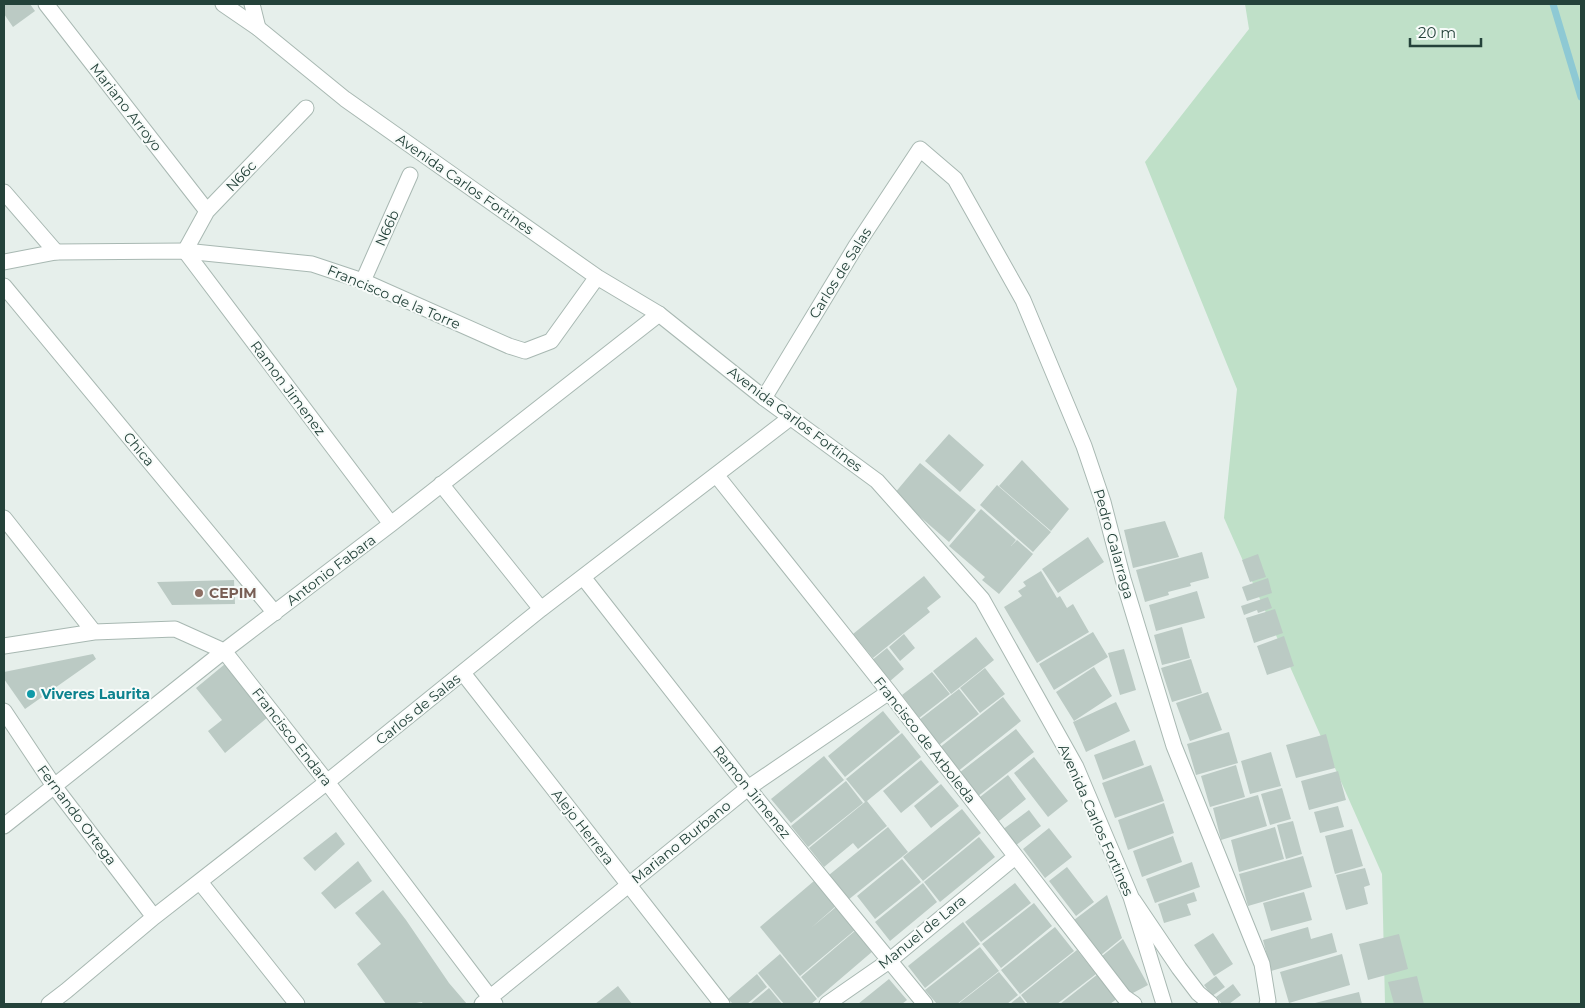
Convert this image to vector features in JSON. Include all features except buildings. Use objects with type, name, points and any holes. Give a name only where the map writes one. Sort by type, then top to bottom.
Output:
[{"type":"street","name":"Mariano Arroyo","points":[[46,4],[207,211]]},
{"type":"street","name":"Avenida Carlos Fortines","points":[[223,4],[258,28],[345,98],[597,277],[659,314],[790,418],[877,481],[982,599],[1076,767],[1131,897],[1164,1004]]},
{"type":"street","points":[[252,4],[258,28]]},
{"type":"street","name":"N66c","points":[[185,251],[207,211],[306,108]]},
{"type":"street","name":"Carlos de Salas","points":[[764,398],[856,246],[920,149]]},
{"type":"street","name":"Pedro Galarraga","points":[[920,149],[955,179],[1023,300],[1084,446],[1103,502],[1123,579],[1174,746],[1262,964],[1268,1001],[1266,1004]]},
{"type":"street","name":"N66b","points":[[363,281],[410,175]]},
{"type":"street","points":[[4,192],[56,252]]},
{"type":"street","name":"Francisco de la Torre","points":[[4,262],[56,252],[185,251],[312,264],[363,281],[509,346],[525,351],[551,341],[597,277]]},
{"type":"street","name":"Ramon Jimenez","points":[[185,251],[391,524]]},
{"type":"street","name":"Chica","points":[[4,286],[275,613]]},
{"type":"street","name":"Antonio Fabara","points":[[4,826],[224,651],[391,524],[659,314]]},
{"type":"street","name":"Carlos de Salas","points":[[49,1004],[66,992],[154,916],[327,782],[541,609],[717,476],[790,418]]},
{"type":"street","name":"Francisco de Arboleda","points":[[717,476],[889,692],[1124,997],[1134,1004]]},
{"type":"street","points":[[441,484],[541,609]]},
{"type":"street","points":[[4,518],[94,632]]},
{"type":"street","name":"Ramon Jimenez","points":[[583,577],[748,788],[925,1004]]},
{"type":"street","name":"Francisco Endara","points":[[4,646],[94,632],[175,629],[224,651],[327,782],[489,1002]]},
{"type":"street","name":"Alejo Herrera","points":[[463,673],[722,1004]]},
{"type":"street","name":"Mariano Burbano","points":[[489,1002],[628,885],[748,788],[889,692]]},
{"type":"street","name":"Fernando Ortega","points":[[4,710],[54,786],[154,916]]},
{"type":"street","name":"Manuel de Lara","points":[[827,1004],[889,961],[1015,857]]},
{"type":"street","points":[[200,882],[297,1004]]},
{"type":"street","points":[[1131,897],[1178,968],[1198,993],[1211,1004]]},
{"type":"green space","points":[[1245,4],[1581,4],[1581,1004],[1385,1004],[1382,874],[1224,518],[1237,389],[1145,162],[1249,29]]},
{"type":"waterway","points":[[1553,4],[1581,97]]},
{"type":"place","name":"CEPIM","points":[[199,593]]},
{"type":"place","name":"Viveres Laurita","points":[[31,694]]}]
